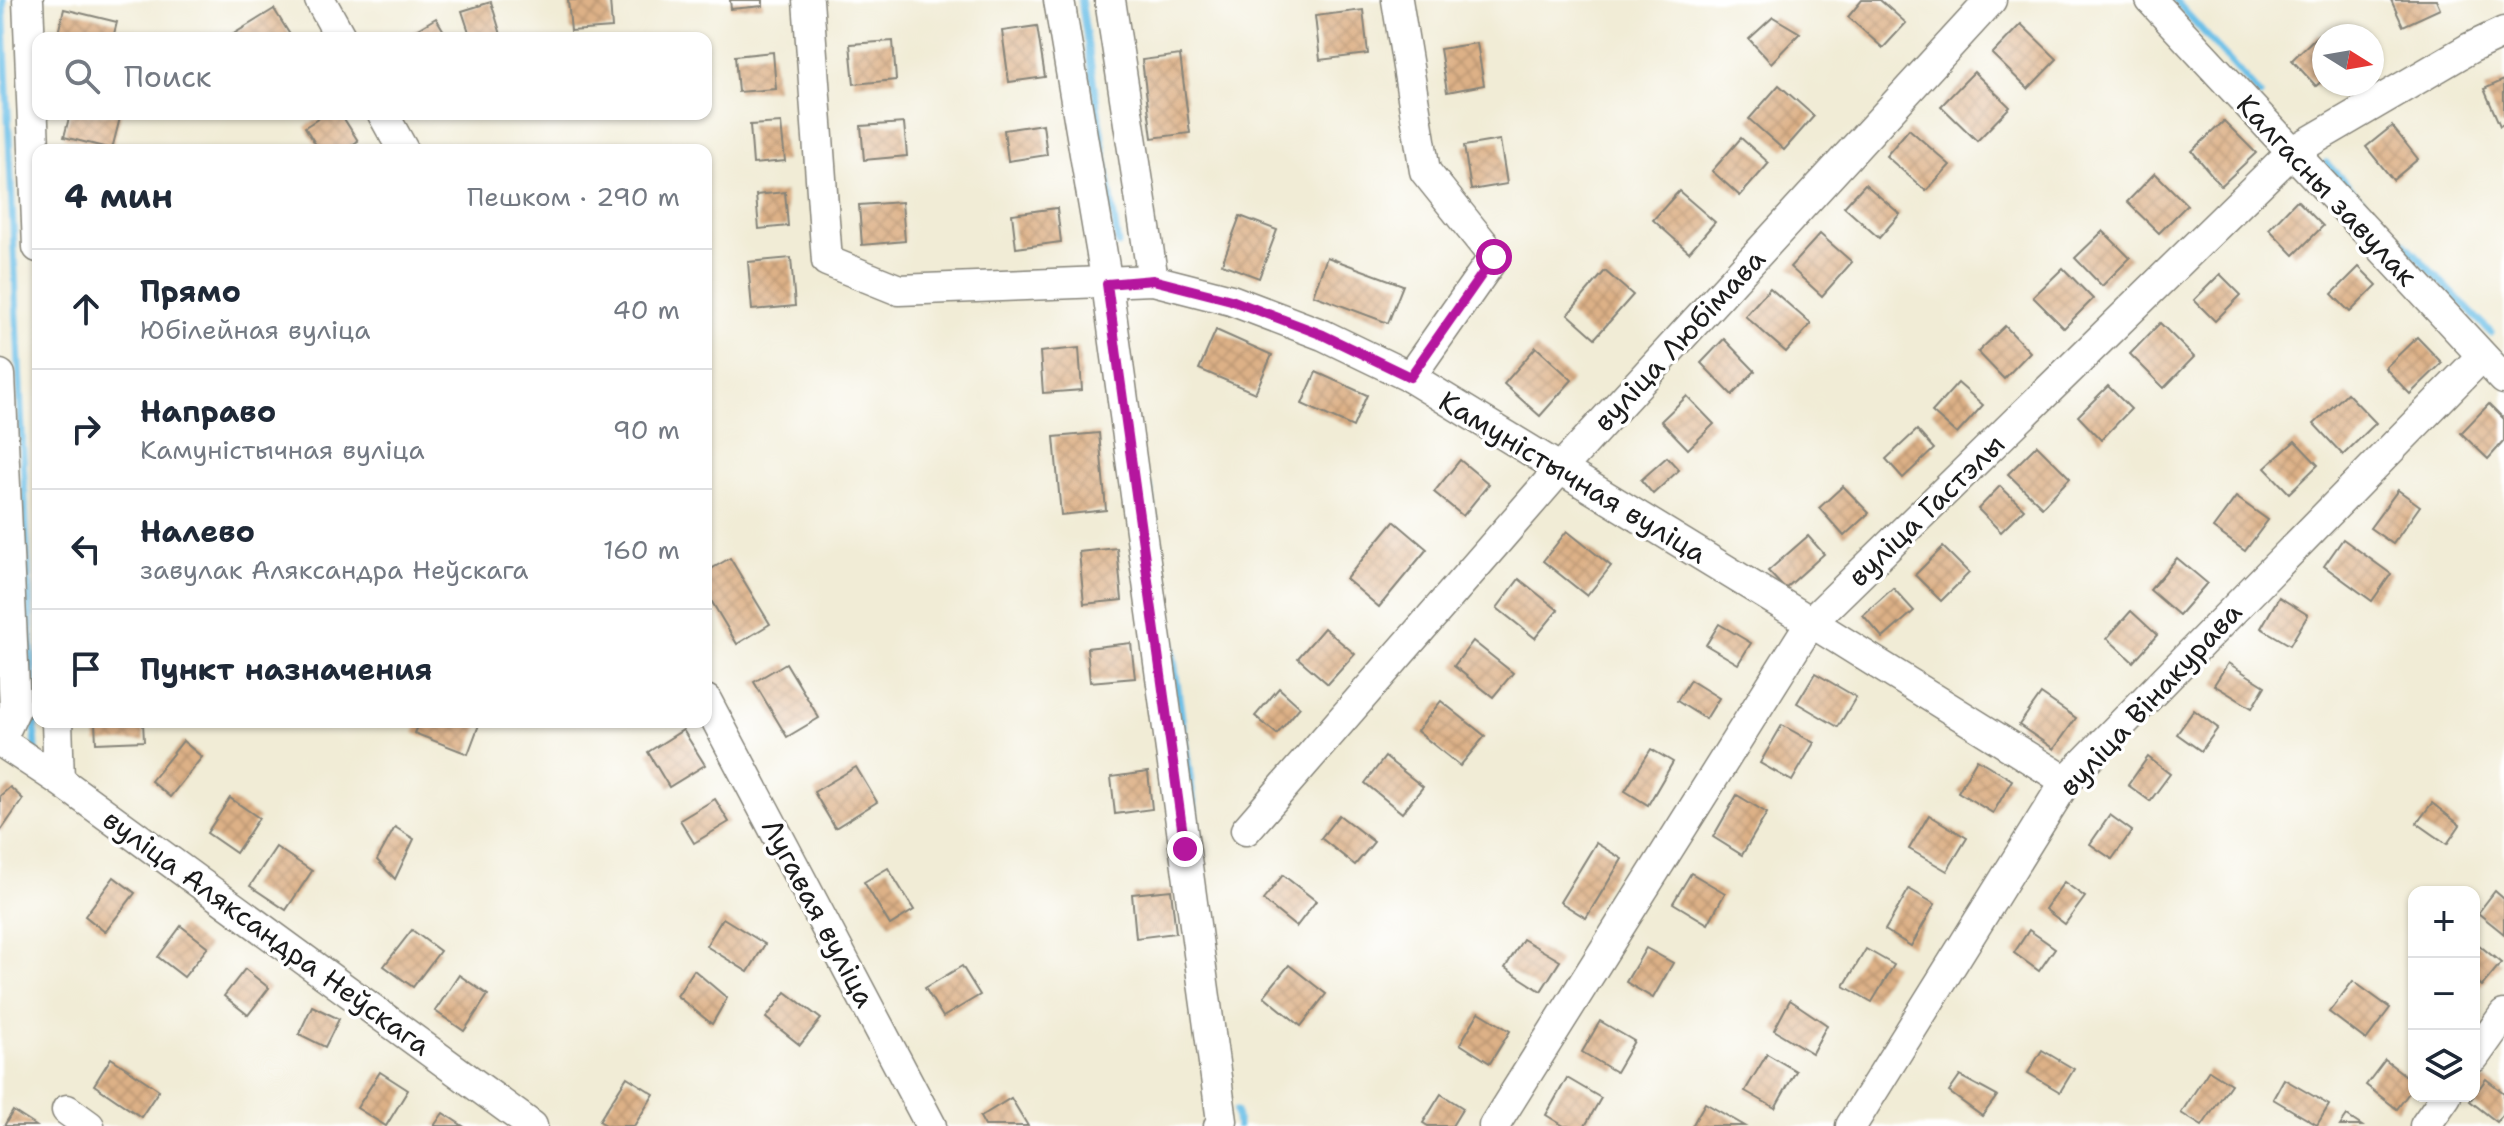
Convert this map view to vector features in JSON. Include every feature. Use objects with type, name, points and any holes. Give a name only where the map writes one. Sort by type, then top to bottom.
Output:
[{"type":"street","points":[[28,0],[32,99]]},
{"type":"street","points":[[320,0],[338,32]]},
{"type":"street","name":"Камуністычная вуліца","points":[[808,0],[827,261],[899,290],[1153,280],[1231,300],[1323,335],[1410,377],[2066,781]]},
{"type":"street","points":[[1059,0],[1107,284],[1220,1105],[1222,1121],[1219,1126]]},
{"type":"street","points":[[1110,0],[1153,280]]},
{"type":"street","points":[[1397,0],[1425,171],[1494,257],[1410,377]]},
{"type":"street","name":"вуліца Любімава","points":[[1246,830],[1560,469],[1991,0]]},
{"type":"street","name":"Калгасны завулак","points":[[2151,0],[2504,379]]},
{"type":"street","name":"вуліца Гастэлы","points":[[1494,1126],[1811,622],[2292,152],[2470,48],[2504,32]]},
{"type":"street","points":[[33,120],[34,144]]},
{"type":"street","points":[[386,120],[400,144]]},
{"type":"street","name":"вуліца Вінакурава","points":[[1851,1126],[2066,781],[2481,357]]},
{"type":"street","points":[[0,375],[15,709],[0,741]]},
{"type":"street","name":"Лугавая вуліца","points":[[712,711],[931,1126]]},
{"type":"street","points":[[57,728],[59,780]]},
{"type":"street","name":"вуліца Аляксандра Неўскага","points":[[0,741],[59,780],[532,1126]]},
{"type":"street","points":[[2480,1049],[2504,1015]]},
{"type":"street","points":[[2425,1126],[2442,1102]]},
{"type":"building","points":[[568,0],[610,0],[612,28],[571,31]]},
{"type":"building","points":[[730,0],[763,0],[763,6],[731,9]]},
{"type":"building","points":[[1862,0],[1880,0],[1906,23],[1883,48],[1848,17]]},
{"type":"building","points":[[2391,0],[2436,0],[2440,9],[2403,26]]},
{"type":"building","points":[[491,2],[500,32],[469,32],[462,11]]},
{"type":"building","points":[[64,9],[117,22],[114,32],[58,32]]},
{"type":"building","points":[[274,9],[288,32],[237,32]]},
{"type":"building","points":[[1363,10],[1368,54],[1320,60],[1315,16]]},
{"type":"building","points":[[1773,17],[1800,33],[1771,63],[1749,39]]},
{"type":"building","points":[[436,18],[444,32],[413,32]]},
{"type":"building","points":[[2021,24],[2057,59],[2028,89],[1992,54]]},
{"type":"building","points":[[1037,26],[1045,77],[1009,82],[1002,31]]},
{"type":"building","points":[[893,41],[896,80],[854,84],[850,44]]},
{"type":"building","points":[[2312,41],[2312,82],[2292,60]]},
{"type":"building","points":[[1477,43],[1484,85],[1447,92],[1440,49]]},
{"type":"building","points":[[773,52],[776,89],[738,92],[735,56]]},
{"type":"building","points":[[1180,55],[1190,133],[1152,138],[1142,60]]},
{"type":"building","points":[[1974,72],[2010,107],[1977,141],[1941,106]]},
{"type":"building","points":[[2504,80],[2504,124],[2500,126],[2484,89]]},
{"type":"building","points":[[1779,85],[1814,116],[1784,150],[1749,119]]},
{"type":"building","points":[[68,120],[119,120],[113,144],[92,144],[64,137]]},
{"type":"building","points":[[316,120],[345,120],[358,141],[353,144],[315,144],[305,127]]},
{"type":"building","points":[[2224,121],[2256,153],[2221,186],[2192,151]]},
{"type":"building","points":[[781,123],[785,161],[753,164],[750,125]]},
{"type":"building","points":[[904,123],[907,156],[864,160],[861,126]]},
{"type":"building","points":[[1043,124],[1047,155],[1008,161],[1004,130]]},
{"type":"building","points":[[2392,126],[2418,159],[2393,180],[2366,147]]},
{"type":"building","points":[[1909,129],[1950,165],[1926,191],[1886,156]]},
{"type":"building","points":[[1741,138],[1769,163],[1740,196],[1712,171]]},
{"type":"building","points":[[1500,140],[1507,184],[1471,190],[1464,146]]},
{"type":"building","points":[[2155,173],[2187,205],[2159,233],[2127,202]]},
{"type":"building","points":[[1865,184],[1900,214],[1879,238],[1844,207]]},
{"type":"building","points":[[1679,191],[1715,222],[1689,252],[1653,220]]},
{"type":"building","points":[[785,192],[788,226],[759,229],[756,195]]},
{"type":"building","points":[[2297,200],[2323,226],[2294,255],[2269,229]]},
{"type":"building","points":[[902,202],[905,241],[862,245],[859,205]]},
{"type":"building","points":[[1057,208],[1061,242],[1016,248],[1012,214]]},
{"type":"building","points":[[1240,216],[1277,230],[1259,278],[1222,264]]},
{"type":"building","points":[[2103,231],[2130,258],[2102,286],[2075,258]]},
{"type":"building","points":[[1820,234],[1852,262],[1822,296],[1790,267]]},
{"type":"building","points":[[1327,257],[1403,285],[1388,323],[1313,295]]},
{"type":"building","points":[[791,258],[795,306],[752,310],[748,262]]},
{"type":"building","points":[[2359,267],[2377,285],[2350,312],[2332,294]]},
{"type":"building","points":[[2063,268],[2093,299],[2064,328],[2033,297]]},
{"type":"building","points":[[1605,271],[1633,295],[1595,338],[1568,314]]},
{"type":"building","points":[[2220,274],[2241,295],[2215,321],[2194,300]]},
{"type":"building","points":[[1770,288],[1811,324],[1786,352],[1745,316]]},
{"type":"building","points":[[2160,323],[2194,357],[2164,388],[2130,354]]},
{"type":"building","points":[[2005,326],[2030,352],[2004,379],[1978,352]]},
{"type":"building","points":[[1216,330],[1272,355],[1255,393],[1199,369]]},
{"type":"building","points":[[2417,337],[2442,363],[2410,394],[2385,368]]},
{"type":"building","points":[[1724,339],[1755,371],[1732,395],[1701,363]]},
{"type":"building","points":[[1536,347],[1572,380],[1540,416],[1504,384]]},
{"type":"building","points":[[1079,348],[1082,390],[1043,393],[1040,352]]},
{"type":"building","points":[[1316,372],[1367,395],[1353,427],[1302,404]]},
{"type":"building","points":[[1958,383],[1983,405],[1957,434],[1932,412]]},
{"type":"building","points":[[2108,386],[2131,409],[2101,440],[2078,416]]},
{"type":"building","points":[[2347,393],[2376,423],[2343,455],[2314,424]]},
{"type":"building","points":[[1687,396],[1714,424],[1688,449],[1661,421]]},
{"type":"building","points":[[2489,404],[2504,419],[2504,441],[2488,459],[2461,433]]},
{"type":"building","points":[[1917,430],[1934,449],[1903,478],[1886,459]]},
{"type":"building","points":[[1099,433],[1106,510],[1061,515],[1054,437]]},
{"type":"building","points":[[2295,441],[2318,465],[2289,493],[2265,468]]},
{"type":"building","points":[[2037,445],[2070,478],[2042,507],[2008,474]]},
{"type":"building","points":[[1667,457],[1679,470],[1653,494],[1641,480]]},
{"type":"building","points":[[1460,460],[1489,484],[1463,516],[1434,492]]},
{"type":"building","points":[[1843,486],[1869,513],[1844,536],[1819,508]]},
{"type":"building","points":[[2000,486],[2024,509],[2001,532],[1978,509]]},
{"type":"building","points":[[2398,490],[2420,506],[2393,544],[2370,528]]},
{"type":"building","points":[[2236,497],[2268,520],[2245,551],[2213,528]]},
{"type":"building","points":[[1394,521],[1427,549],[1379,607],[1346,579]]},
{"type":"building","points":[[1567,531],[1611,566],[1587,596],[1543,561]]},
{"type":"building","points":[[1808,536],[1824,554],[1785,589],[1768,571]]},
{"type":"building","points":[[2343,539],[2391,574],[2372,601],[2324,566]]},
{"type":"building","points":[[1943,547],[1969,573],[1941,601],[1915,575]]},
{"type":"building","points":[[1117,548],[1122,600],[1084,604],[1079,552]]},
{"type":"building","points":[[730,558],[770,624],[737,644],[712,602],[712,568]]},
{"type":"building","points":[[2177,558],[2207,583],[2179,615],[2150,590]]},
{"type":"building","points":[[1519,579],[1558,610],[1535,638],[1497,608]]},
{"type":"building","points":[[1893,588],[1914,611],[1883,638],[1863,615]]},
{"type":"building","points":[[2279,597],[2308,615],[2290,645],[2261,628]]},
{"type":"building","points":[[2131,611],[2157,635],[2133,662],[2107,638]]},
{"type":"building","points":[[1719,624],[1751,643],[1738,664],[1706,645]]},
{"type":"building","points":[[1324,628],[1355,654],[1328,684],[1298,658]]},
{"type":"building","points":[[1473,641],[1513,673],[1493,697],[1454,666]]},
{"type":"building","points":[[1131,643],[1135,678],[1090,682],[1087,648]]},
{"type":"building","points":[[786,663],[819,718],[787,737],[754,682]]},
{"type":"building","points":[[2228,663],[2265,686],[2252,708],[2214,685]]},
{"type":"building","points":[[1815,673],[1856,697],[1838,727],[1797,703]]},
{"type":"building","points":[[1690,680],[1719,698],[1706,719],[1677,701]]},
{"type":"building","points":[[1279,688],[1300,707],[1277,734],[1255,716]]},
{"type":"building","points":[[2041,694],[2076,718],[2054,749],[2019,725]]},
{"type":"building","points":[[1441,701],[1485,736],[1460,766],[1417,731]]},
{"type":"building","points":[[2194,710],[2218,728],[2201,751],[2177,734]]},
{"type":"building","points":[[1782,725],[1814,743],[1792,781],[1760,763]]},
{"type":"building","points":[[95,728],[143,728],[144,741],[96,743]]},
{"type":"building","points":[[416,728],[478,728],[468,754],[414,733]]},
{"type":"building","points":[[683,730],[705,765],[669,787],[648,752]]},
{"type":"building","points":[[183,741],[202,757],[170,797],[151,781]]},
{"type":"building","points":[[1651,749],[1673,762],[1648,805],[1625,791]]},
{"type":"building","points":[[1385,757],[1423,787],[1402,813],[1365,783]]},
{"type":"building","points":[[2148,757],[2170,774],[2150,801],[2128,785]]},
{"type":"building","points":[[1977,759],[2012,780],[1993,813],[1958,792]]},
{"type":"building","points":[[856,767],[877,802],[835,828],[814,792]]},
{"type":"building","points":[[1148,772],[1152,809],[1115,814],[1111,777]]},
{"type":"building","points":[[10,787],[23,799],[0,832],[0,796]]},
{"type":"building","points":[[1737,795],[1767,813],[1742,855],[1713,837]]},
{"type":"building","points":[[230,798],[259,818],[236,853],[207,833]]},
{"type":"building","points":[[715,799],[729,822],[694,843],[680,820]]},
{"type":"building","points":[[2432,803],[2460,825],[2447,844],[2417,823]]},
{"type":"building","points":[[1339,815],[1374,842],[1355,865],[1321,838]]},
{"type":"building","points":[[1929,815],[1967,838],[1947,871],[1909,849]]},
{"type":"building","points":[[2110,815],[2132,831],[2112,859],[2090,844]]},
{"type":"building","points":[[395,827],[414,839],[395,879],[377,860]]},
{"type":"building","points":[[1596,843],[1622,859],[1586,918],[1560,902]]},
{"type":"building","points":[[276,847],[312,871],[286,910],[250,886]]},
{"type":"building","points":[[888,868],[914,910],[890,925],[864,882]]},
{"type":"building","points":[[1691,873],[1725,893],[1708,924],[1673,903]]},
{"type":"building","points":[[1283,875],[1316,901],[1296,927],[1263,900]]},
{"type":"building","points":[[114,877],[135,893],[105,932],[85,916]]},
{"type":"building","points":[[2064,882],[2085,897],[2065,924],[2045,909]]},
{"type":"building","points":[[1909,889],[1935,904],[1911,946],[1885,930]]},
{"type":"building","points":[[1171,890],[1176,933],[1136,938],[1132,894]]},
{"type":"building","points":[[2495,891],[2504,899],[2504,934],[2480,915]]},
{"type":"building","points":[[723,918],[765,944],[748,972],[706,946]]},
{"type":"building","points":[[181,926],[208,947],[184,977],[158,957]]},
{"type":"building","points":[[412,930],[440,951],[413,987],[384,966]]},
{"type":"building","points":[[2029,930],[2055,948],[2039,971],[2014,953]]},
{"type":"building","points":[[1523,939],[1560,961],[1541,991],[1505,968]]},
{"type":"building","points":[[2480,946],[2501,963],[2482,986],[2480,984]]},
{"type":"building","points":[[1646,948],[1673,963],[1653,998],[1626,982]]},
{"type":"building","points":[[1866,949],[1894,965],[1872,1002],[1844,986]]},
{"type":"building","points":[[1289,965],[1326,994],[1301,1026],[1264,996]]},
{"type":"building","points":[[962,966],[980,995],[943,1017],[925,988]]},
{"type":"building","points":[[245,969],[269,988],[248,1015],[224,996]]},
{"type":"building","points":[[694,970],[727,998],[712,1024],[677,996]]},
{"type":"building","points":[[459,975],[488,995],[464,1031],[435,1011]]},
{"type":"building","points":[[2353,981],[2390,1008],[2366,1040],[2329,1012]]},
{"type":"building","points":[[786,992],[821,1019],[800,1045],[766,1018]]},
{"type":"building","points":[[1790,1000],[1827,1025],[1812,1053],[1774,1030]]},
{"type":"building","points":[[312,1006],[339,1019],[325,1047],[299,1034]]},
{"type":"building","points":[[1479,1012],[1510,1031],[1490,1063],[1460,1044]]},
{"type":"building","points":[[1600,1021],[1634,1041],[1616,1072],[1582,1052]]},
{"type":"building","points":[[2042,1050],[2074,1069],[2060,1092],[2028,1073]]},
{"type":"building","points":[[1767,1054],[1796,1071],[1775,1108],[1745,1091]]},
{"type":"building","points":[[111,1058],[159,1090],[141,1117],[94,1085]]},
{"type":"building","points":[[2385,1060],[2408,1077],[2408,1094],[2397,1109],[2366,1085]]},
{"type":"building","points":[[2209,1070],[2231,1084],[2202,1126],[2181,1113]]},
{"type":"building","points":[[380,1072],[408,1090],[386,1126],[357,1108]]},
{"type":"building","points":[[1960,1076],[1997,1096],[1982,1116],[1949,1092]]},
{"type":"building","points":[[627,1077],[654,1094],[634,1126],[608,1126],[599,1121]]},
{"type":"building","points":[[1567,1078],[1601,1098],[1585,1126],[1564,1126],[1546,1115]]},
{"type":"building","points":[[2284,1079],[2329,1105],[2317,1125],[2273,1099]]},
{"type":"building","points":[[2486,1079],[2504,1093],[2504,1113],[2497,1122],[2471,1102],[2480,1102],[2480,1087]]},
{"type":"building","points":[[1441,1094],[1463,1108],[1452,1126],[1428,1126],[1423,1123]]},
{"type":"building","points":[[1011,1098],[1028,1126],[985,1126],[980,1117]]},
{"type":"building","points":[[1705,1103],[1745,1126],[1692,1126]]},
{"type":"building","points":[[13,1111],[36,1126],[4,1126]]},
{"type":"building","points":[[443,1113],[463,1126],[434,1126]]},
{"type":"building","points":[[2347,1116],[2362,1126],[2340,1126]]},
{"type":"waterway","points":[[3,0],[32,659]]},
{"type":"waterway","points":[[1081,0],[1118,244]]},
{"type":"waterway","points":[[2175,0],[2260,95]]},
{"type":"waterway","points":[[2326,163],[2491,333]]},
{"type":"waterway","points":[[1150,487],[1198,834]]},
{"type":"waterway","points":[[35,728],[36,750]]},
{"type":"waterway","points":[[1236,1111],[1238,1126]]},
{"type":"route","points":[[1185,849],[1107,284],[1153,280],[1231,300],[1323,335],[1410,377],[1494,257]]}]
